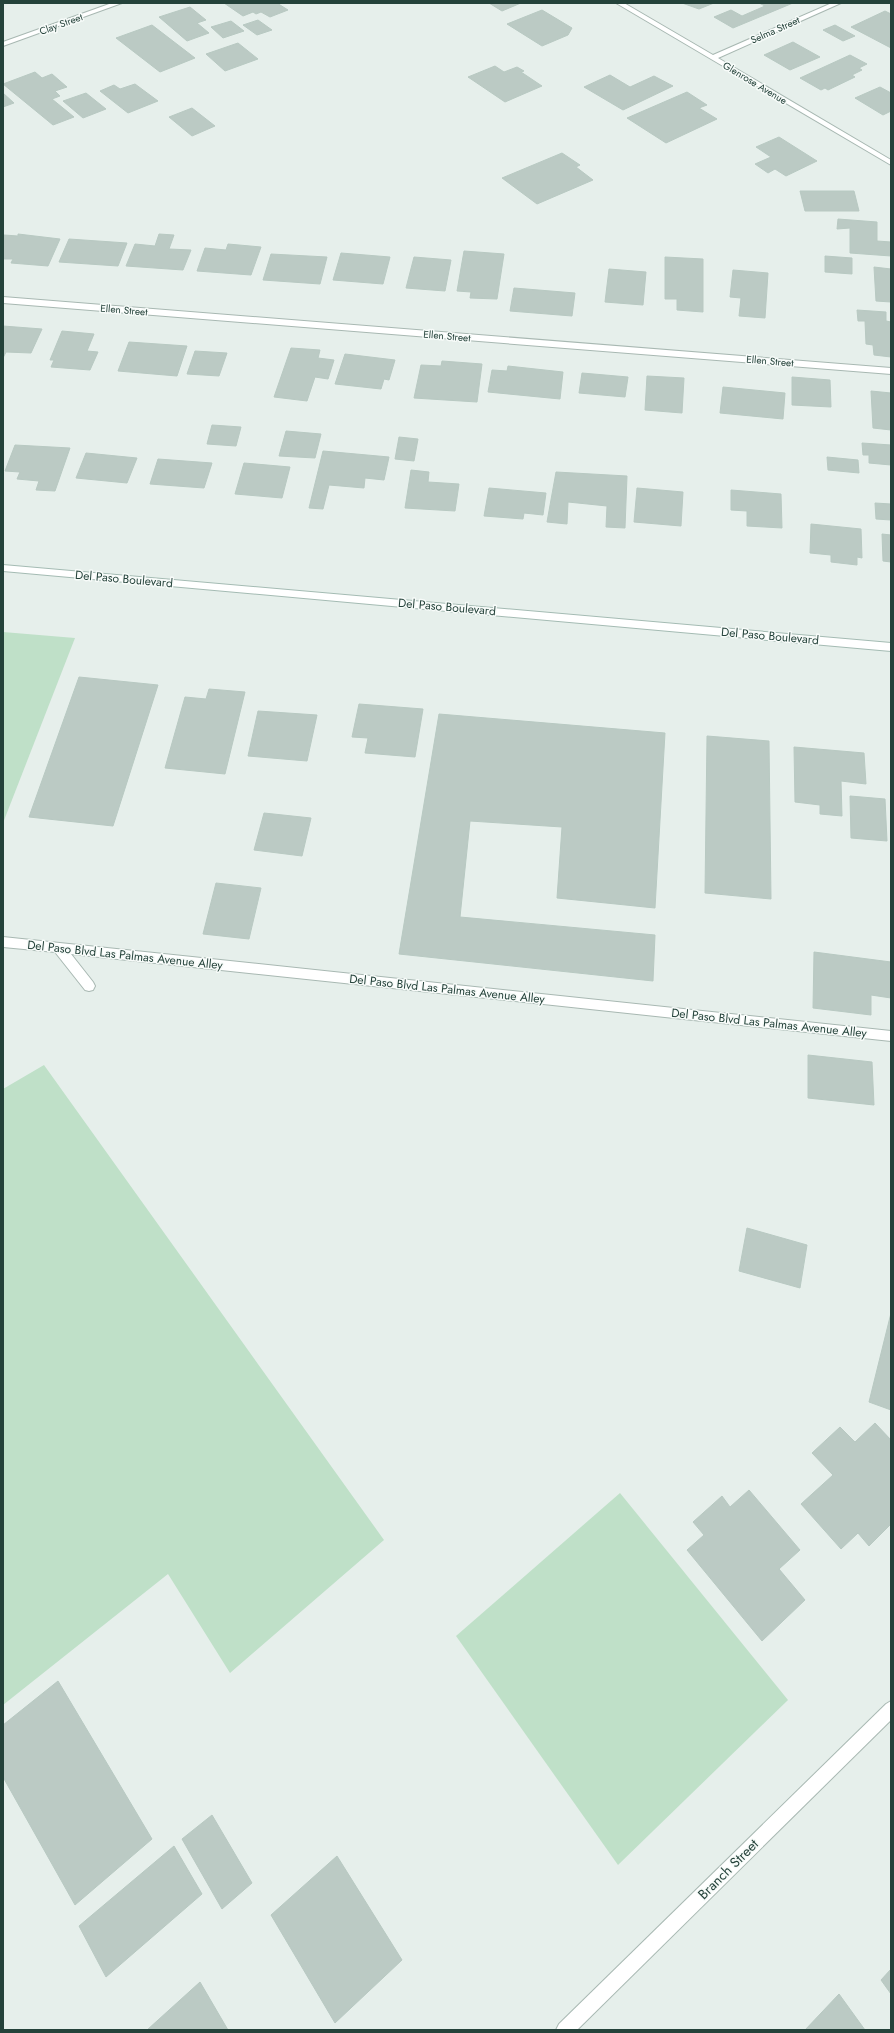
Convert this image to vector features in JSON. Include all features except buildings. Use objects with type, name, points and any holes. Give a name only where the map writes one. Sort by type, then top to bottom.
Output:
[{"type":"street","name":"Clay Street","points":[[3,44],[119,3]]},
{"type":"street","name":"Glenrose Avenue","points":[[619,3],[891,164]]},
{"type":"street","name":"Selma Street","points":[[712,58],[838,3]]},
{"type":"street","name":"Ellen Street","points":[[3,300],[891,371]]},
{"type":"street","name":"Del Paso Boulevard","points":[[3,568],[891,647]]},
{"type":"street","name":"Del Paso Blvd Las Palmas Avenue Alley","points":[[3,942],[891,1036]]},
{"type":"street","points":[[58,948],[89,986]]},
{"type":"street","name":"Branch Street","points":[[565,2030],[891,1709]]},
{"type":"green space","points":[[3,632],[75,638],[3,823]]},
{"type":"green space","points":[[44,1065],[384,1540],[230,1673],[168,1574],[3,1705],[3,1089]]},
{"type":"green space","points":[[620,1493],[788,1700],[618,1865],[456,1636]]}]
